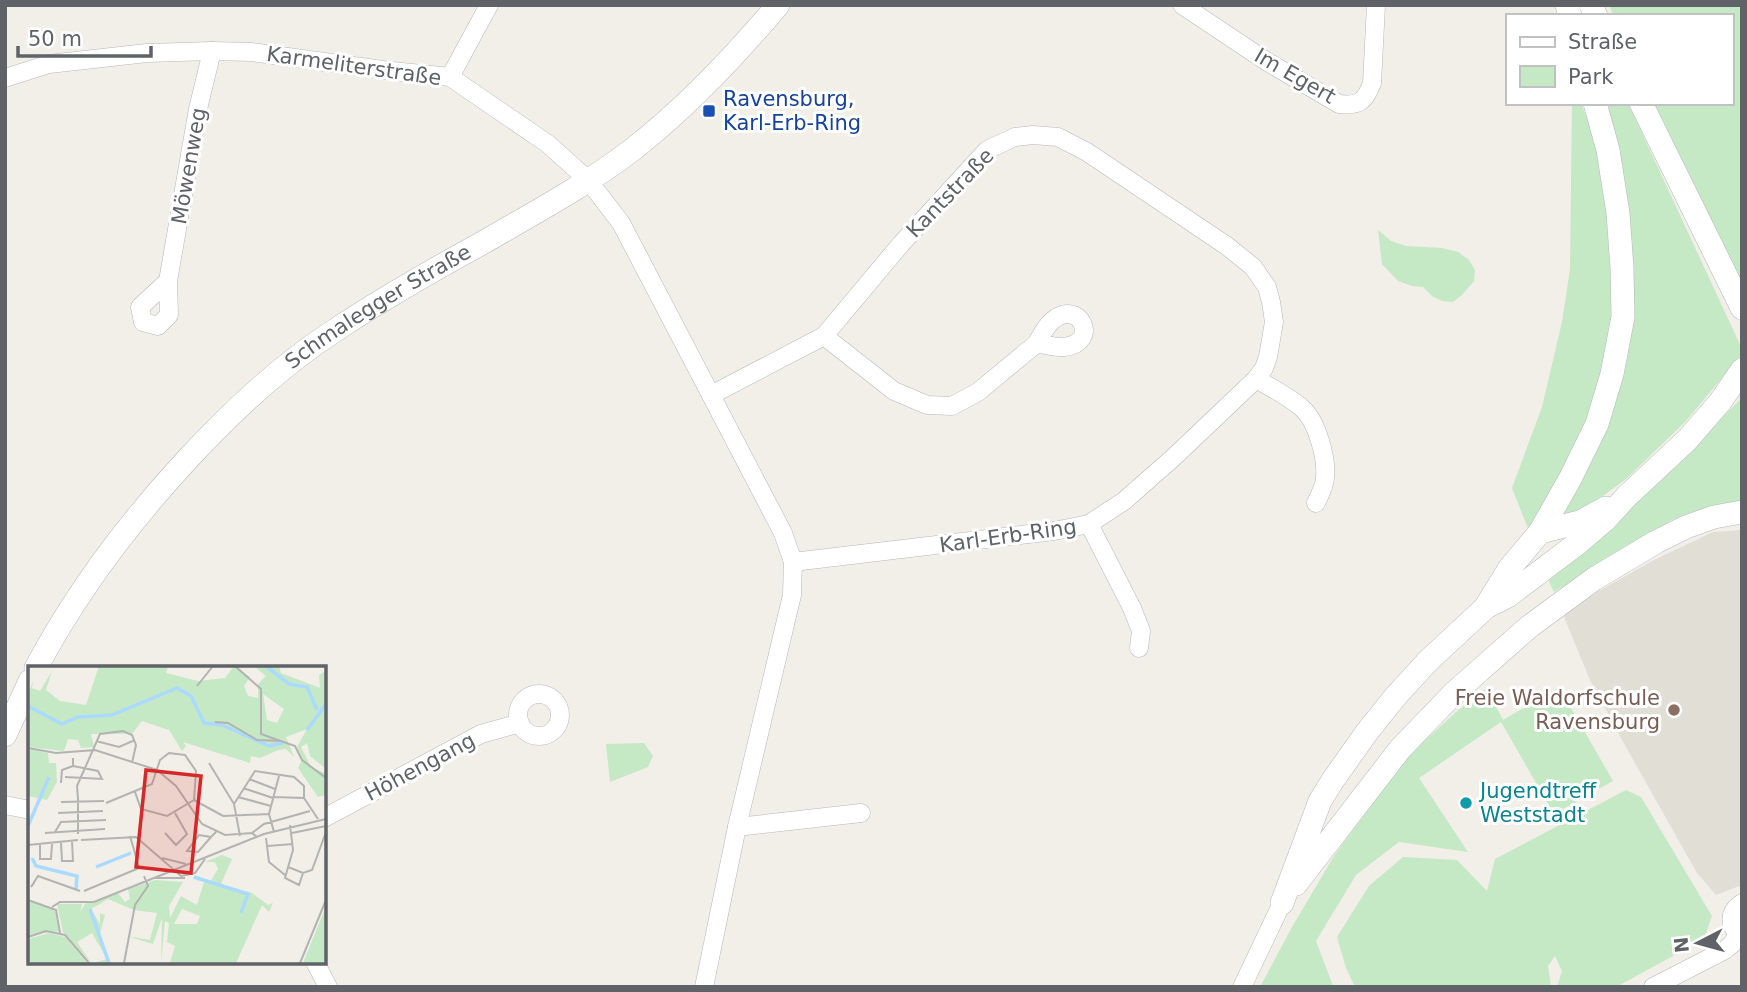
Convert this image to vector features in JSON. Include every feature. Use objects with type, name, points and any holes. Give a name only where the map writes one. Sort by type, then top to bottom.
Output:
[{"type":"street","points":[[450,78],[489,5]]},
{"type":"street","name":"Schmalegger Straße","points":[[37,666],[60,623],[117,542],[197,450],[264,383],[333,331],[448,261],[541,209],[632,150],[732,58],[778,5]]},
{"type":"street","name":"Im Egert","points":[[1182,5],[1266,61],[1339,104],[1353,106],[1368,95],[1372,83],[1376,5]]},
{"type":"street","name":"Karmeliterstraße","points":[[5,78],[49,64],[147,53],[212,51],[251,52],[450,78],[548,144],[588,180]]},
{"type":"street","name":"Möwenweg","points":[[168,281],[198,109],[212,51]]},
{"type":"street","points":[[1242,987],[1282,903],[1320,801],[1346,760],[1395,697],[1485,608],[1509,569],[1540,532],[1597,425],[1612,374],[1623,317],[1618,213],[1608,150],[1596,105]]},
{"type":"street","points":[[1642,105],[1742,307]]},
{"type":"street","name":"Kantstraße","points":[[711,395],[824,336],[901,244],[987,150],[1015,137],[1034,135],[1058,138],[1087,152],[1253,267],[1267,287],[1274,322],[1268,357],[1256,379],[1124,501],[1089,524]]},
{"type":"street","points":[[588,180],[621,223],[783,533],[793,562],[792,595],[737,827],[705,987]]},
{"type":"street","points":[[824,336],[894,391],[927,405],[952,406],[978,392],[1036,344]]},
{"type":"street","points":[[1485,608],[1508,596],[1606,519],[1687,440],[1720,402],[1742,370]]},
{"type":"street","points":[[1256,379],[1293,401],[1311,418],[1320,440],[1326,475],[1316,503]]},
{"type":"street","points":[[1540,532],[1580,522],[1627,496]]},
{"type":"street","points":[[1282,903],[1399,749],[1454,693],[1530,626],[1594,579],[1656,542],[1714,517],[1742,512]]},
{"type":"street","name":"Karl-Erb-Ring","points":[[793,562],[1028,534],[1089,524],[1132,608],[1141,631],[1139,648]]},
{"type":"street","points":[[5,735],[28,685]]},
{"type":"street","name":"Höhengang","points":[[326,817],[481,734],[520,723]]},
{"type":"street","points":[[5,805],[28,810]]},
{"type":"street","points":[[737,827],[861,813]]},
{"type":"street","points":[[1653,987],[1732,944],[1740,935],[1734,930],[1731,918],[1734,908],[1742,903]]},
{"type":"street","points":[[316,964],[328,987]]},
{"type":"shaded area","name":"Freie Waldorfschule Ravensburg","points":[[1742,530],[1742,885],[1716,895],[1697,873],[1622,740],[1590,680],[1562,612],[1652,561],[1713,532]]},
{"type":"green space","points":[[1609,5],[1742,5],[1742,295],[1655,105],[1733,105],[1733,14],[1613,14]]},
{"type":"green space","points":[[1572,105],[1582,105],[1595,139],[1611,216],[1615,283],[1611,339],[1595,407],[1576,451],[1529,531],[1512,488],[1542,407],[1562,322],[1570,269]]},
{"type":"green space","points":[[1602,105],[1629,105],[1742,354],[1685,422],[1626,479],[1578,514],[1556,521],[1627,343],[1633,272],[1628,207]]},
{"type":"green space","points":[[1378,230],[1391,241],[1406,246],[1442,248],[1458,252],[1469,260],[1475,270],[1474,281],[1453,302],[1432,296],[1423,287],[1398,281],[1382,264]]},
{"type":"green space","points":[[1742,398],[1742,504],[1708,508],[1674,519],[1554,592],[1546,575],[1670,468]]},
{"type":"green space","points":[[1559,687],[1613,781],[1554,814],[1501,722],[1419,778],[1468,852],[1399,842],[1356,875],[1316,941],[1333,986],[1260,987],[1334,856],[1404,760],[1486,688],[1503,720]]},
{"type":"green space","points":[[644,743],[653,756],[648,767],[610,782],[606,744]]},
{"type":"green space","points":[[1626,790],[1641,797],[1712,916],[1704,939],[1616,987],[1557,987],[1562,971],[1555,956],[1548,966],[1551,987],[1355,987],[1337,937],[1369,886],[1403,857],[1457,860],[1487,891],[1495,859]]},
{"type":"place","name":"Ravensburg, Karl-Erb-Ring","points":[[709,111]]},
{"type":"place","name":"Freie Waldorfschule Ravensburg","points":[[1674,710]]},
{"type":"place","name":"Jugendtreff Weststadt","points":[[1466,803]]}]
